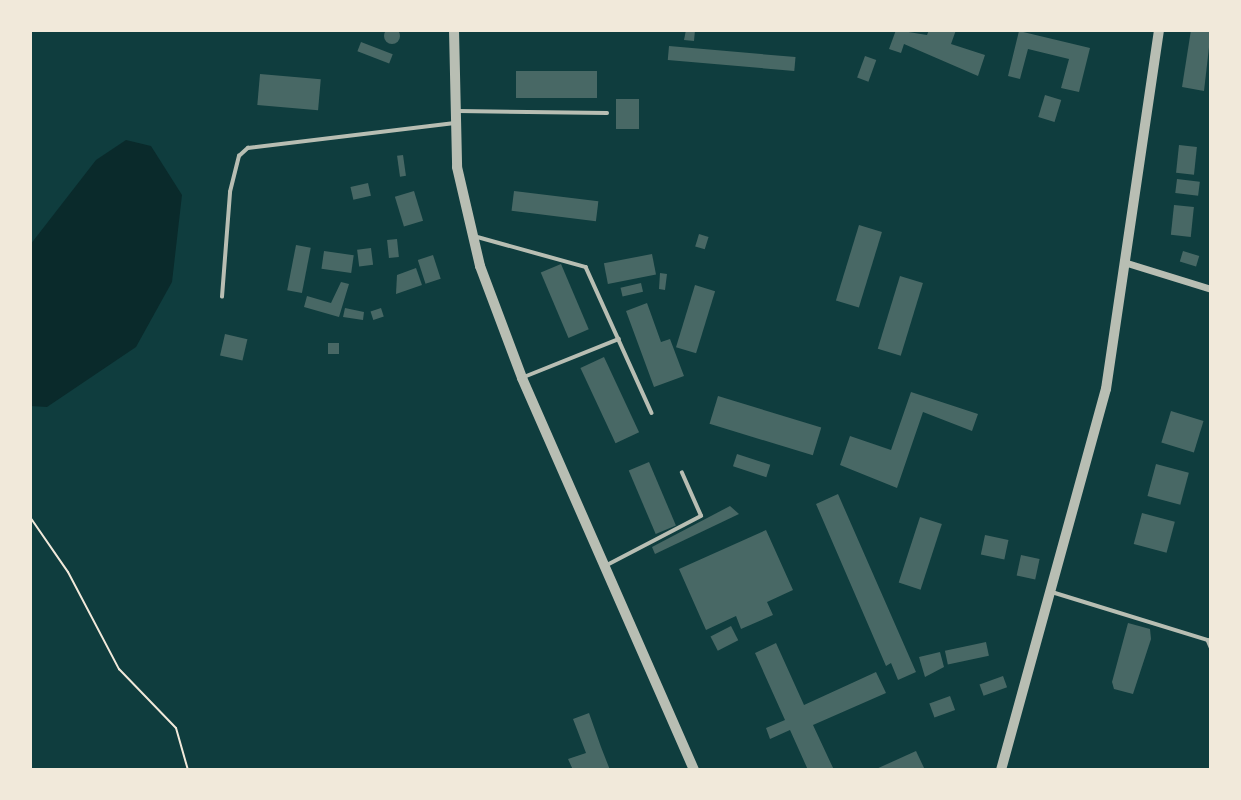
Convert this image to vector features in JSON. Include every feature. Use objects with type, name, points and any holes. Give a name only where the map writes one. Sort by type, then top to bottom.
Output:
[{"type":"street","points":[[454,30],[453,111],[471,235],[522,378],[694,770]]},
{"type":"street","points":[[1001,770],[1106,389],[1128,263],[1159,30]]},
{"type":"street","points":[[1128,263],[1211,289]]},
{"type":"lane","points":[[453,111],[607,113]]},
{"type":"lane","points":[[222,297],[230,192],[239,156],[248,148],[454,123]]},
{"type":"lane","points":[[471,235],[580,261],[619,338],[652,413]]},
{"type":"lane","points":[[522,378],[619,338]]},
{"type":"lane","points":[[605,566],[701,516],[682,473]]},
{"type":"lane","points":[[1050,592],[1208,640],[1211,647]]},
{"type":"path","points":[[30,517],[68,572],[119,668],[176,728],[188,770]]},
{"type":"water","points":[[126,140],[151,146],[182,195],[172,282],[136,347],[47,407],[30,406],[30,245],[96,160]]},
{"type":"building","points":[[389,28],[395,28],[400,36],[398,42],[389,44],[384,39],[384,33]]},
{"type":"building","points":[[686,30],[695,30],[694,41],[684,40]]},
{"type":"building","points":[[896,30],[927,35],[929,30],[956,30],[951,44],[985,55],[978,76],[904,44],[901,53],[889,49]]},
{"type":"building","points":[[1191,30],[1211,30],[1204,91],[1182,87]]},
{"type":"building","points":[[1019,31],[1090,48],[1079,92],[1061,88],[1069,59],[1028,49],[1020,79],[1008,76]]},
{"type":"building","points":[[361,42],[393,54],[389,64],[357,51]]},
{"type":"building","points":[[669,46],[796,57],[794,71],[668,60]]},
{"type":"building","points":[[865,56],[876,60],[868,82],[857,78]]},
{"type":"building","points":[[516,71],[597,71],[597,98],[516,98]]},
{"type":"building","points":[[260,74],[321,79],[318,110],[257,105]]},
{"type":"building","points":[[1045,95],[1061,100],[1055,122],[1038,117]]},
{"type":"building","points":[[616,99],[639,99],[639,129],[616,129]]},
{"type":"building","points":[[1179,145],[1197,147],[1194,175],[1176,173]]},
{"type":"building","points":[[403,155],[406,176],[400,177],[397,156]]},
{"type":"building","points":[[1177,179],[1200,182],[1198,196],[1175,193]]},
{"type":"building","points":[[368,183],[371,196],[353,200],[350,187]]},
{"type":"building","points":[[414,191],[423,221],[404,226],[395,197]]},
{"type":"building","points":[[514,191],[598,201],[596,221],[512,211]]},
{"type":"building","points":[[1174,205],[1194,207],[1191,237],[1171,235]]},
{"type":"building","points":[[859,225],[882,232],[859,308],[836,301]]},
{"type":"building","points":[[699,234],[709,237],[705,249],[695,246]]},
{"type":"building","points":[[397,239],[399,257],[389,258],[387,240]]},
{"type":"building","points":[[296,245],[311,248],[302,293],[287,290]]},
{"type":"building","points":[[371,248],[373,265],[359,267],[357,250]]},
{"type":"building","points":[[324,251],[354,255],[351,273],[321,269]]},
{"type":"building","points":[[1183,251],[1199,256],[1196,266],[1180,262]]},
{"type":"building","points":[[652,254],[656,275],[608,284],[604,263]]},
{"type":"building","points":[[433,255],[441,279],[426,284],[418,260]]},
{"type":"building","points":[[561,264],[589,329],[568,338],[541,273]]},
{"type":"building","points":[[416,268],[422,285],[396,294],[397,275]]},
{"type":"building","points":[[660,273],[667,274],[665,290],[659,289]]},
{"type":"building","points":[[900,276],[923,283],[901,356],[878,349]]},
{"type":"building","points":[[341,282],[349,284],[339,317],[304,307],[307,296],[331,303]]},
{"type":"building","points":[[641,283],[643,292],[623,296],[621,288]]},
{"type":"building","points":[[695,285],[715,291],[696,353],[676,347]]},
{"type":"building","points":[[647,303],[661,342],[670,339],[684,376],[654,387],[626,311]]},
{"type":"building","points":[[345,308],[364,312],[363,320],[343,317]]},
{"type":"building","points":[[381,308],[384,317],[373,320],[371,311]]},
{"type":"building","points":[[225,334],[247,339],[242,361],[220,355]]},
{"type":"building","points":[[328,343],[339,343],[339,354],[328,354]]},
{"type":"building","points":[[604,357],[639,432],[616,443],[580,368]]},
{"type":"building","points":[[911,392],[978,414],[972,431],[923,412],[897,488],[840,465],[850,436],[891,450]]},
{"type":"building","points":[[718,396],[821,428],[813,455],[710,424]]},
{"type":"building","points":[[1171,411],[1204,421],[1194,452],[1161,443]]},
{"type":"building","points":[[737,454],[770,465],[766,477],[733,466]]},
{"type":"building","points":[[649,462],[676,526],[656,534],[629,471]]},
{"type":"building","points":[[1156,464],[1189,473],[1180,505],[1147,496]]},
{"type":"building","points":[[838,494],[916,672],[898,680],[891,663],[886,666],[816,504]]},
{"type":"building","points":[[730,506],[739,514],[655,554],[652,547]]},
{"type":"building","points":[[1142,513],[1175,522],[1167,553],[1134,544]]},
{"type":"building","points":[[920,517],[942,524],[921,590],[899,583]]},
{"type":"building","points":[[766,530],[793,590],[767,602],[773,615],[741,629],[736,616],[706,630],[679,569]]},
{"type":"building","points":[[985,535],[1008,540],[1004,560],[981,555]]},
{"type":"building","points":[[1021,555],[1040,559],[1035,579],[1017,576]]},
{"type":"building","points":[[1128,623],[1150,629],[1151,639],[1133,694],[1114,689],[1112,682]]},
{"type":"building","points":[[731,626],[738,640],[718,651],[711,636]]},
{"type":"building","points":[[986,642],[989,656],[948,664],[945,651]]},
{"type":"building","points":[[776,643],[804,705],[876,672],[886,693],[813,725],[834,770],[808,770],[790,730],[770,739],[766,728],[785,720],[755,653]]},
{"type":"building","points":[[940,652],[944,667],[925,677],[919,657]]},
{"type":"building","points":[[1003,676],[1007,687],[984,696],[980,685]]},
{"type":"building","points":[[950,696],[955,710],[934,718],[929,704]]},
{"type":"building","points":[[589,713],[610,770],[573,770],[568,759],[586,753],[573,719]]},
{"type":"building","points":[[916,751],[925,770],[874,770]]}]
